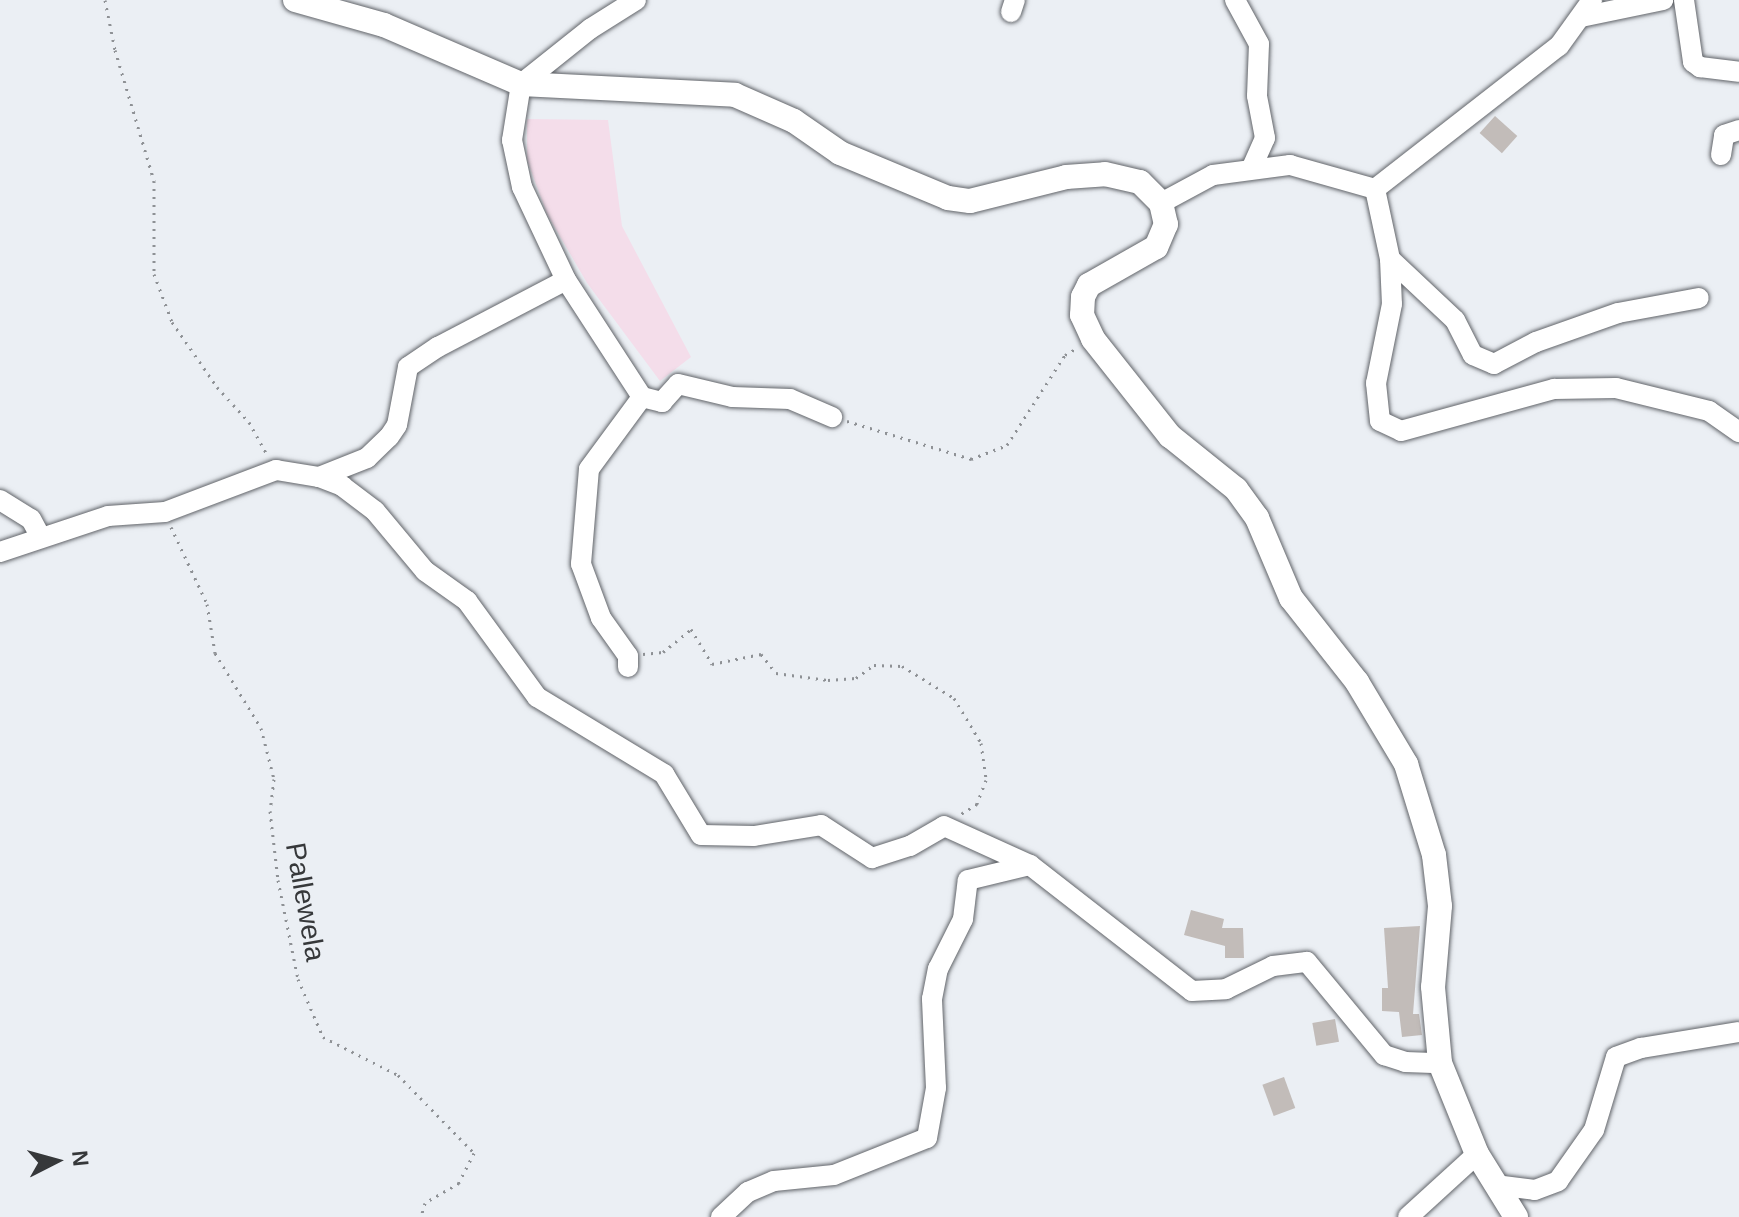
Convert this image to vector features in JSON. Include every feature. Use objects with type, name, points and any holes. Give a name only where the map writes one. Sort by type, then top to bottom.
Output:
[{"type":"main road","points":[[295,0],[384,25],[521,84],[735,95],[794,121],[840,153],[948,198],[970,201],[1066,177],[1105,174],[1140,182],[1161,203],[1166,224],[1156,247],[1107,272],[1089,285],[1083,297],[1082,315],[1093,339],[1170,436],[1236,489],[1250,508],[1291,598],[1357,682],[1406,764],[1434,855],[1440,906],[1433,987],[1440,1063],[1477,1154],[1516,1217]]},
{"type":"street","points":[[636,0],[580,36],[521,84],[512,140],[522,187],[566,280],[642,397],[662,402],[678,384],[732,397],[790,399],[832,417]]},
{"type":"street","points":[[1235,0],[1259,44],[1257,96],[1265,138],[1252,167]]},
{"type":"street","points":[[1375,189],[1559,46],[1586,8],[1663,0]]},
{"type":"street","points":[[1684,0],[1693,62],[1700,67],[1739,72]]},
{"type":"street","points":[[1721,155],[1724,135],[1739,130]]},
{"type":"street","points":[[1161,203],[1213,175],[1252,167],[1290,165],[1375,189]]},
{"type":"street","points":[[1375,189],[1390,259],[1392,304],[1376,383],[1380,421],[1401,431],[1554,389],[1616,388],[1709,411],[1739,432]]},
{"type":"street","points":[[1390,259],[1455,320],[1473,355],[1494,364],[1536,342],[1618,313],[1699,298]]},
{"type":"street","points":[[319,477],[367,458],[389,437],[397,425],[408,367],[438,347],[566,280]]},
{"type":"street","points":[[628,661],[601,618],[581,564],[589,469],[642,397]]},
{"type":"street","points":[[0,552],[108,516],[165,512],[276,470],[319,477],[342,486],[375,511],[425,571],[467,601],[537,697],[664,774],[701,835],[754,836],[821,825],[872,858],[910,846],[944,826],[1030,865],[1192,991],[1226,989],[1273,966],[1307,962],[1384,1055],[1405,1062],[1440,1063]]},
{"type":"street","points":[[0,500],[31,519],[41,538]]},
{"type":"street","points":[[721,1217],[748,1192],[774,1181],[834,1175],[927,1138],[936,1088],[932,999],[938,969],[963,919],[968,880],[1030,865]]},
{"type":"street","points":[[1495,1185],[1535,1190],[1558,1181],[1594,1130],[1616,1057],[1641,1048],[1739,1032]]},
{"type":"street","points":[[1408,1217],[1477,1154]]},
{"type":"path","points":[[105,0],[115,50],[154,181],[154,274],[172,322],[217,387],[249,422],[276,470]]},
{"type":"path","points":[[832,417],[971,459],[1007,445],[1065,355],[1093,339]]},
{"type":"path","name":"Pallewela","points":[[165,512],[207,604],[215,653],[261,728],[274,779],[270,811],[286,923],[298,979],[323,1037],[398,1075],[474,1153],[459,1183],[425,1203],[421,1217]]},
{"type":"path","points":[[628,661],[663,652],[691,629],[712,664],[761,654],[776,673],[828,680],[856,678],[874,665],[902,666],[954,698],[981,743],[986,780],[977,804],[944,826]]},
{"type":"shaded area","points":[[527,119],[608,120],[622,226],[691,357],[660,381],[587,283],[547,214],[527,160]]},
{"type":"building","points":[[1495,116],[1517,136],[1502,153],[1480,133]]},
{"type":"building","points":[[1191,910],[1224,919],[1222,928],[1243,928],[1244,958],[1225,958],[1225,946],[1184,935]]},
{"type":"building","points":[[1420,926],[1413,1014],[1419,1014],[1422,1035],[1402,1037],[1399,1012],[1382,1011],[1382,988],[1388,988],[1384,928]]},
{"type":"building","points":[[1335,1019],[1339,1042],[1316,1046],[1312,1023]]},
{"type":"building","points":[[1284,1077],[1295,1108],[1274,1116],[1262,1085]]}]
